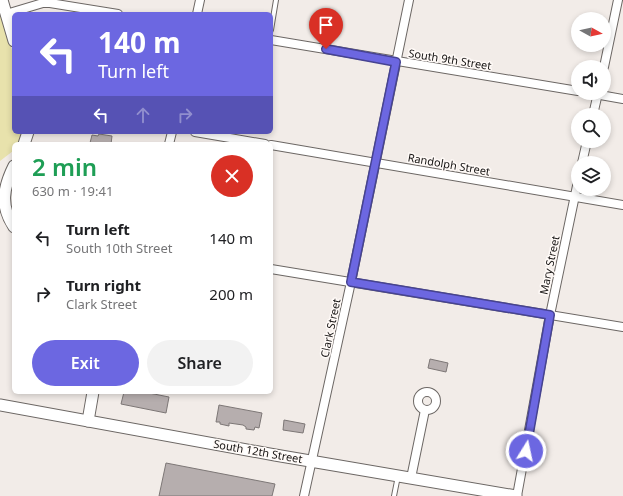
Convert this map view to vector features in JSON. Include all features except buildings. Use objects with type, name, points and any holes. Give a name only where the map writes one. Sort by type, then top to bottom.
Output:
[{"type":"street","points":[[2,0],[12,34]]},
{"type":"street","points":[[197,12],[200,0]]},
{"type":"street","name":"Clark Street","points":[[304,496],[351,282],[409,0]]},
{"type":"street","points":[[605,60],[618,0]]},
{"type":"street","points":[[13,12],[43,3],[50,3],[106,12]]},
{"type":"street","points":[[6,14],[12,12]]},
{"type":"street","name":"South 9th Street","points":[[273,40],[571,90]]},
{"type":"street","points":[[611,97],[623,99]]},
{"type":"street","points":[[207,134],[253,142]]},
{"type":"street","name":"Randolph Street","points":[[273,145],[574,198],[623,205]]},
{"type":"street","points":[[12,171],[4,192],[4,200],[6,212],[12,223]]},
{"type":"street","name":"Mary Street","points":[[517,496],[550,315],[574,198]]},
{"type":"street","points":[[273,269],[623,327]]},
{"type":"street","points":[[88,421],[93,394]]},
{"type":"street","name":"South 12th Street","points":[[0,405],[517,496]]},
{"type":"street","points":[[411,478],[425,410]]},
{"type":"lane","points":[[273,18],[276,0]]},
{"type":"lane","points":[[394,496],[398,476]]},
{"type":"shaded area","points":[[0,9],[12,50],[12,134],[22,134],[18,142],[12,142],[12,152],[0,161]]},
{"type":"route","points":[[326,49],[396,62],[351,282],[550,315],[526,451]]}]
